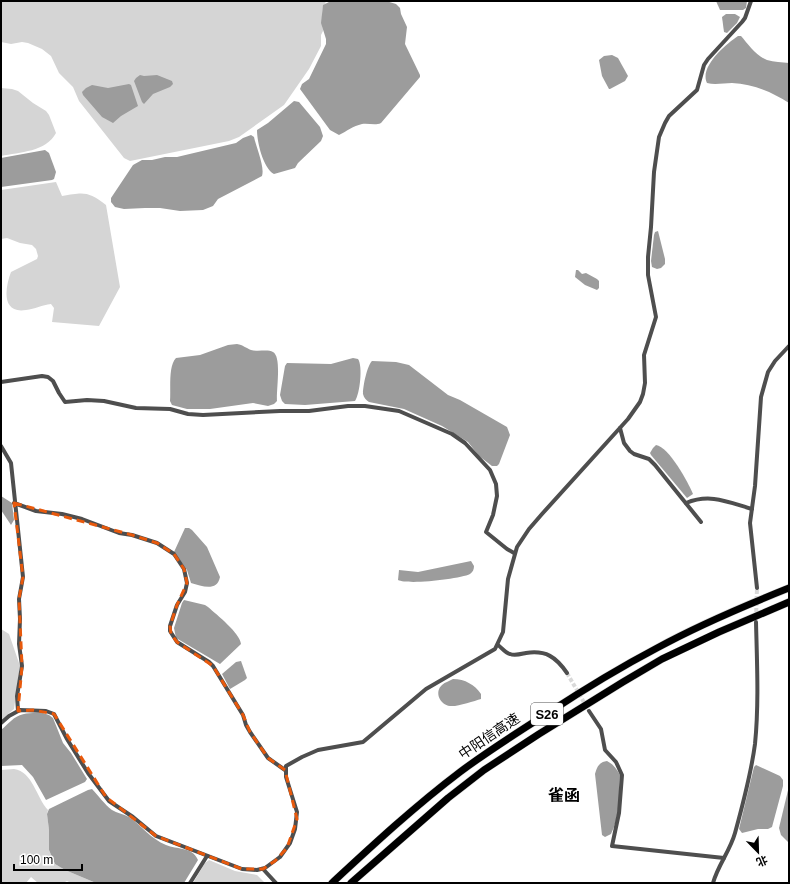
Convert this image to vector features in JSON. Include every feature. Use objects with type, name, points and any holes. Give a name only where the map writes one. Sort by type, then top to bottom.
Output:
[{"type":"highway","name":"中阳信高速","points":[[332,883],[381,838],[440,788],[477,760],[532,723],[656,648],[714,620],[789,588]]},
{"type":"highway","name":"中阳信高速","points":[[351,883],[390,847],[448,798],[484,770],[545,730],[662,659],[719,632],[789,602]]},
{"type":"street","points":[[1,723],[18,711],[46,711],[54,714],[67,739],[88,773],[109,801],[133,817],[156,836],[242,868],[262,869],[276,861],[290,843],[295,829],[297,812],[286,777],[286,766],[318,750],[363,742],[426,689],[495,649],[503,632],[508,579],[514,553],[521,540],[529,529],[638,407],[645,383],[644,355],[656,317],[648,274],[648,257],[654,169],[659,137],[669,116],[697,90],[706,63],[718,47],[745,18],[751,1]]},
{"type":"street","points":[[757,588],[750,523],[761,397],[768,372],[775,361],[789,346]]},
{"type":"street","points":[[1,382],[45,376],[54,381],[65,402],[86,400],[104,401],[136,408],[170,409],[188,414],[203,415],[309,411],[348,406],[365,406],[399,411],[452,434],[465,443],[490,470],[496,484],[497,496],[493,515],[486,532],[514,553]]},
{"type":"street","points":[[620,428],[624,443],[630,451],[634,454],[649,459],[702,522]]},
{"type":"street","points":[[1,446],[10,463],[22,578],[19,599],[19,644],[22,666],[17,696],[18,711]]},
{"type":"street","points":[[686,503],[697,498],[708,498],[752,508]]},
{"type":"street","points":[[14,503],[48,514],[62,514],[82,519],[120,533],[132,535],[157,543],[174,554],[184,569],[187,576],[187,583],[185,592],[177,606],[170,626],[171,634],[177,642],[213,666],[243,715],[250,732],[268,758],[285,770]]},
{"type":"street","points":[[713,883],[734,834],[747,784],[755,744],[756,622]]},
{"type":"street","points":[[498,644],[506,652],[514,655],[536,651],[541,652],[555,658],[567,673]]},
{"type":"street","points":[[589,711],[602,729],[604,746],[607,753],[616,762],[622,775],[619,813],[612,846],[724,858]]},
{"type":"street","points":[[190,883],[207,856]]},
{"type":"street","points":[[262,869],[276,883]]},
{"type":"highlighted area","points":[[14,503],[132,535],[157,543],[174,554],[184,569],[187,583],[177,605],[170,626],[171,634],[177,642],[213,666],[243,715],[250,732],[268,758],[285,770],[297,819],[287,848],[275,861],[263,869],[242,869],[156,836],[106,797],[54,714],[33,710],[18,711],[22,666],[19,599],[23,577]]},
{"type":"shaded area","points":[[1,1],[324,1],[326,3],[323,6],[323,31],[321,35],[321,46],[309,69],[284,105],[239,137],[229,141],[130,161],[124,158],[79,101],[73,87],[59,73],[51,56],[42,49],[28,43],[22,42],[11,44],[1,42]]},
{"type":"shaded area","points":[[386,1],[396,4],[400,8],[407,27],[405,44],[420,77],[381,123],[359,125],[339,135],[330,130],[300,89],[302,84],[309,79],[326,44],[321,23],[323,5],[329,2]]},
{"type":"shaded area","points":[[716,1],[747,1],[746,8],[743,10],[720,10]]},
{"type":"shaded area","points":[[726,14],[735,14],[740,17],[737,23],[727,33],[724,32],[722,17]]},
{"type":"shaded area","points":[[738,36],[741,36],[759,56],[770,61],[789,63],[789,103],[769,92],[747,85],[732,83],[707,83],[707,70],[710,63],[727,44]]},
{"type":"shaded area","points":[[612,55],[618,58],[628,76],[625,81],[609,89],[602,76],[599,60],[604,56]]},
{"type":"shaded area","points":[[140,75],[157,75],[172,81],[173,84],[170,87],[153,94],[144,104],[134,81]]},
{"type":"shaded area","points":[[129,84],[131,85],[138,106],[121,116],[113,123],[102,117],[82,92],[92,85],[108,88]]},
{"type":"shaded area","points":[[1,88],[18,91],[46,111],[56,133],[52,139],[39,148],[1,156]]},
{"type":"shaded area","points":[[294,101],[299,102],[320,127],[323,136],[321,141],[298,163],[295,168],[274,174],[270,171],[264,161],[259,148],[257,130],[268,123]]},
{"type":"shaded area","points":[[251,135],[254,137],[260,157],[263,172],[262,176],[218,199],[213,206],[203,210],[180,211],[160,208],[124,209],[115,207],[111,202],[111,198],[133,165],[142,160],[177,157],[236,143]]},
{"type":"shaded area","points":[[45,150],[49,153],[56,172],[54,179],[1,187],[1,158]]},
{"type":"shaded area","points":[[56,182],[62,196],[81,193],[86,194],[95,197],[106,205],[120,287],[99,326],[52,322],[54,308],[51,304],[26,310],[18,310],[12,308],[7,298],[7,285],[11,272],[37,259],[38,256],[36,249],[32,245],[20,243],[7,238],[1,239],[1,190]]},
{"type":"shaded area","points":[[658,231],[665,264],[661,268],[657,269],[652,267],[651,261],[654,235],[655,232]]},
{"type":"shaded area","points":[[576,270],[582,274],[586,273],[597,279],[599,281],[599,288],[597,290],[585,285],[575,277]]},
{"type":"shaded area","points":[[237,344],[251,350],[271,351],[276,355],[278,367],[277,401],[274,404],[268,406],[253,403],[210,409],[187,409],[172,405],[170,401],[171,372],[173,362],[176,358],[200,355],[228,345]]},
{"type":"shaded area","points":[[353,358],[358,359],[360,363],[361,374],[355,401],[305,405],[285,404],[282,401],[280,395],[285,366],[287,363],[331,364]]},
{"type":"shaded area","points":[[372,361],[396,362],[409,365],[448,395],[460,400],[507,427],[510,435],[499,464],[497,466],[492,466],[479,456],[468,442],[442,426],[404,409],[369,402],[363,394],[367,372]]},
{"type":"shaded area","points":[[656,445],[667,452],[683,474],[693,494],[687,498],[651,455],[650,453]]},
{"type":"shaded area","points":[[1,496],[12,503],[14,520],[11,525],[1,510]]},
{"type":"shaded area","points":[[185,528],[192,530],[207,547],[220,577],[216,585],[208,587],[191,583],[187,570],[174,552]]},
{"type":"shaded area","points":[[471,561],[474,566],[473,570],[470,574],[464,576],[423,582],[398,580],[399,570],[418,572]]},
{"type":"shaded area","points":[[184,600],[208,607],[228,624],[240,640],[241,644],[220,664],[176,638],[174,628]]},
{"type":"shaded area","points":[[1,629],[9,634],[20,666],[14,709],[1,720]]},
{"type":"shaded area","points":[[241,661],[247,678],[230,689],[222,674],[236,662]]},
{"type":"shaded area","points":[[453,679],[466,681],[473,685],[481,694],[481,699],[466,704],[453,706],[443,703],[439,698],[438,691],[443,684]]},
{"type":"shaded area","points":[[43,713],[53,718],[63,743],[87,779],[85,782],[46,800],[33,777],[22,765],[1,766],[1,730],[18,716]]},
{"type":"shaded area","points":[[607,761],[615,767],[620,775],[616,820],[611,834],[605,837],[602,835],[595,774],[599,765],[602,762]]},
{"type":"shaded area","points":[[756,765],[780,776],[783,780],[783,786],[772,827],[742,833],[739,829],[754,767]]},
{"type":"shaded area","points":[[14,769],[26,775],[48,810],[49,850],[55,864],[65,870],[96,883],[71,883],[67,881],[63,883],[38,883],[31,877],[26,883],[1,883],[1,770]]},
{"type":"shaded area","points":[[789,786],[789,843],[781,835],[779,828]]},
{"type":"shaded area","points":[[92,789],[112,810],[129,817],[151,836],[170,847],[192,852],[198,860],[184,883],[96,883],[65,870],[55,864],[49,850],[47,814],[49,809]]},
{"type":"shaded area","points":[[209,860],[235,871],[257,875],[265,883],[193,883],[205,863]]},
{"type":"tunnel","points":[[756,618],[757,588]]},
{"type":"tunnel","points":[[567,673],[589,711]]},
{"type":"district","name":"雀函","points":[[564,795]]}]
